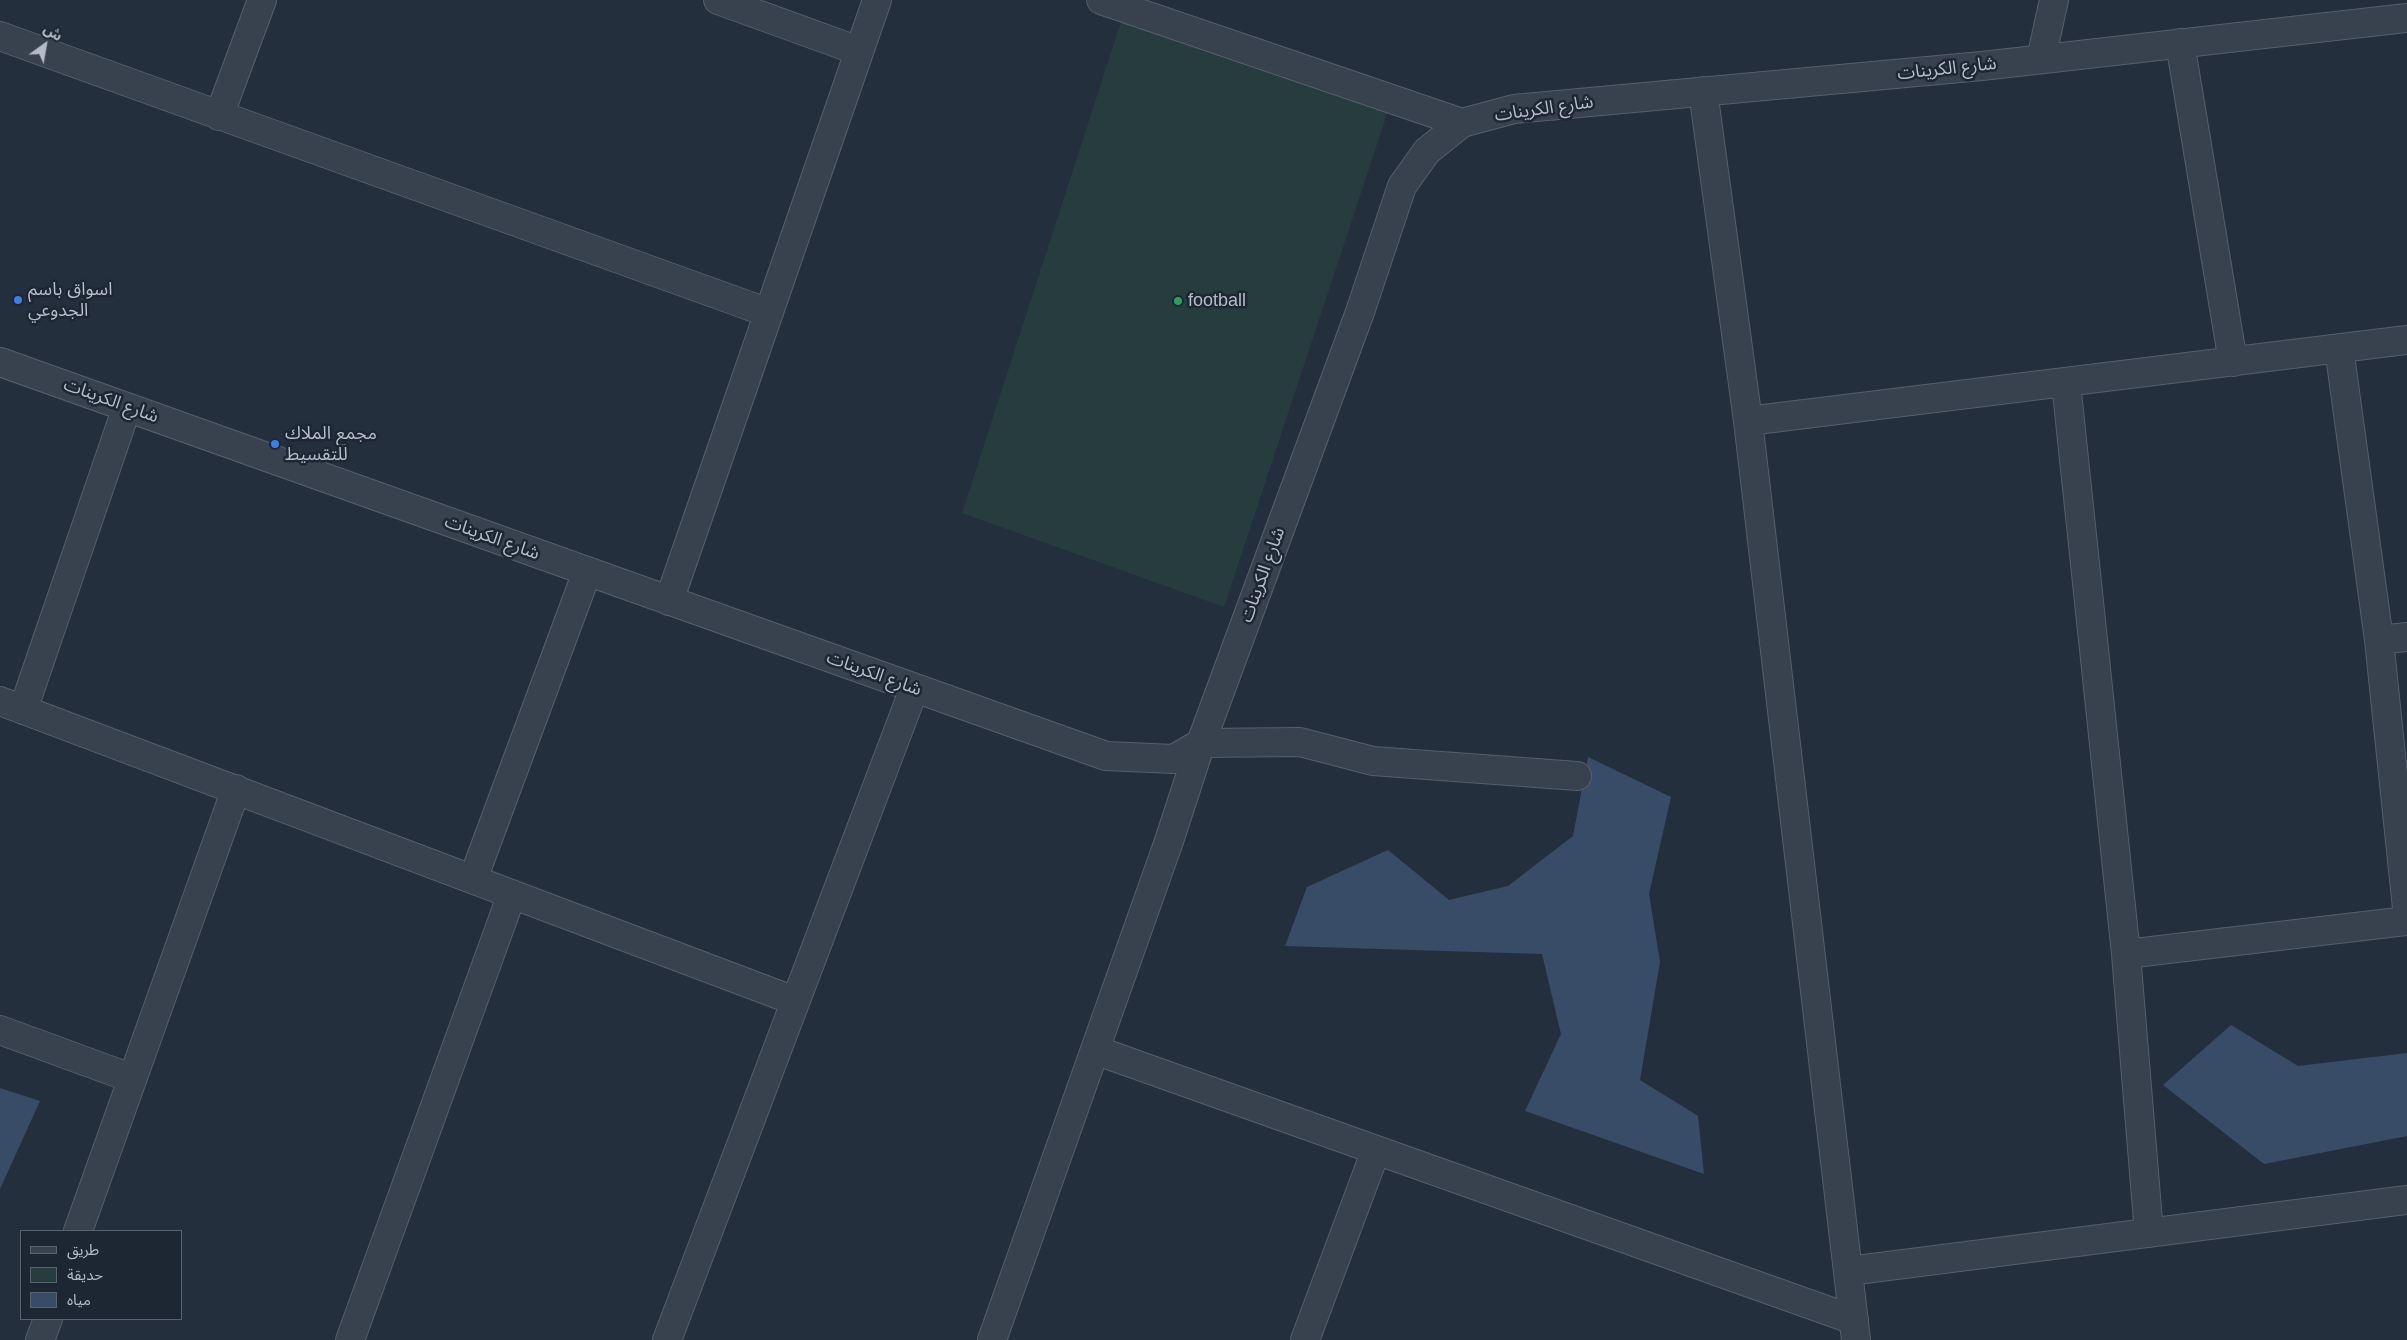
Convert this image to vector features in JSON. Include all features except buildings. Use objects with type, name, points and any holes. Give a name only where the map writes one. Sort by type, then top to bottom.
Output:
[{"type":"street","points":[[219,116],[262,0]]},
{"type":"street","points":[[718,0],[859,52]]},
{"type":"street","points":[[670,601],[877,0]]},
{"type":"street","points":[[1101,0],[1462,123]]},
{"type":"street","points":[[2041,59],[2054,0]]},
{"type":"street","name":"شارع الکرينات","points":[[0,362],[1106,756],[1174,759],[1202,742],[1360,312],[1402,186],[1427,151],[1462,123],[1514,109],[2041,59],[2407,18]]},
{"type":"street","points":[[0,36],[769,313]]},
{"type":"street","points":[[2180,43],[2233,362]]},
{"type":"street","points":[[1095,1050],[1376,1150],[1855,1330],[1748,421],[1703,92]]},
{"type":"street","points":[[1748,421],[2407,340]]},
{"type":"street","points":[[2339,348],[2379,640],[2407,908]]},
{"type":"street","points":[[2066,383],[2126,954],[2149,1233]]},
{"type":"street","points":[[127,407],[12,706],[473,878],[795,1001]]},
{"type":"street","points":[[473,878],[587,572]]},
{"type":"street","points":[[2379,640],[2407,637]]},
{"type":"street","points":[[667,1340],[914,689]]},
{"type":"street","points":[[992,1340],[1169,841],[1202,742],[1300,742],[1373,761],[1577,776]]},
{"type":"street","points":[[78,1230],[236,789]]},
{"type":"street","points":[[350,1340],[512,894]]},
{"type":"street","points":[[2126,954],[2407,921]]},
{"type":"street","points":[[0,1030],[132,1078]]},
{"type":"street","points":[[1305,1340],[1376,1150]]},
{"type":"street","points":[[1849,1272],[2407,1200]]},
{"type":"street","points":[[40,1340],[48,1320]]},
{"type":"green space","name":"football","points":[[1128,0],[1395,90],[1224,607],[962,513]]},
{"type":"water","points":[[1588,757],[1671,797],[1649,894],[1660,962],[1640,1080],[1698,1116],[1704,1174],[1525,1111],[1561,1034],[1542,954],[1285,946],[1307,887],[1388,850],[1449,900],[1508,886],[1573,836]]},
{"type":"water","points":[[2231,1025],[2298,1066],[2407,1053],[2407,1136],[2264,1164],[2163,1085]]},
{"type":"water","points":[[0,1088],[40,1101],[0,1189]]},
{"type":"place","name":"اسواق باسم الجدوعي","points":[[18,300]]},
{"type":"place","name":"football","points":[[1178,301]]},
{"type":"place","name":"مجمع الملاك للتقسيط","points":[[275,444]]}]
